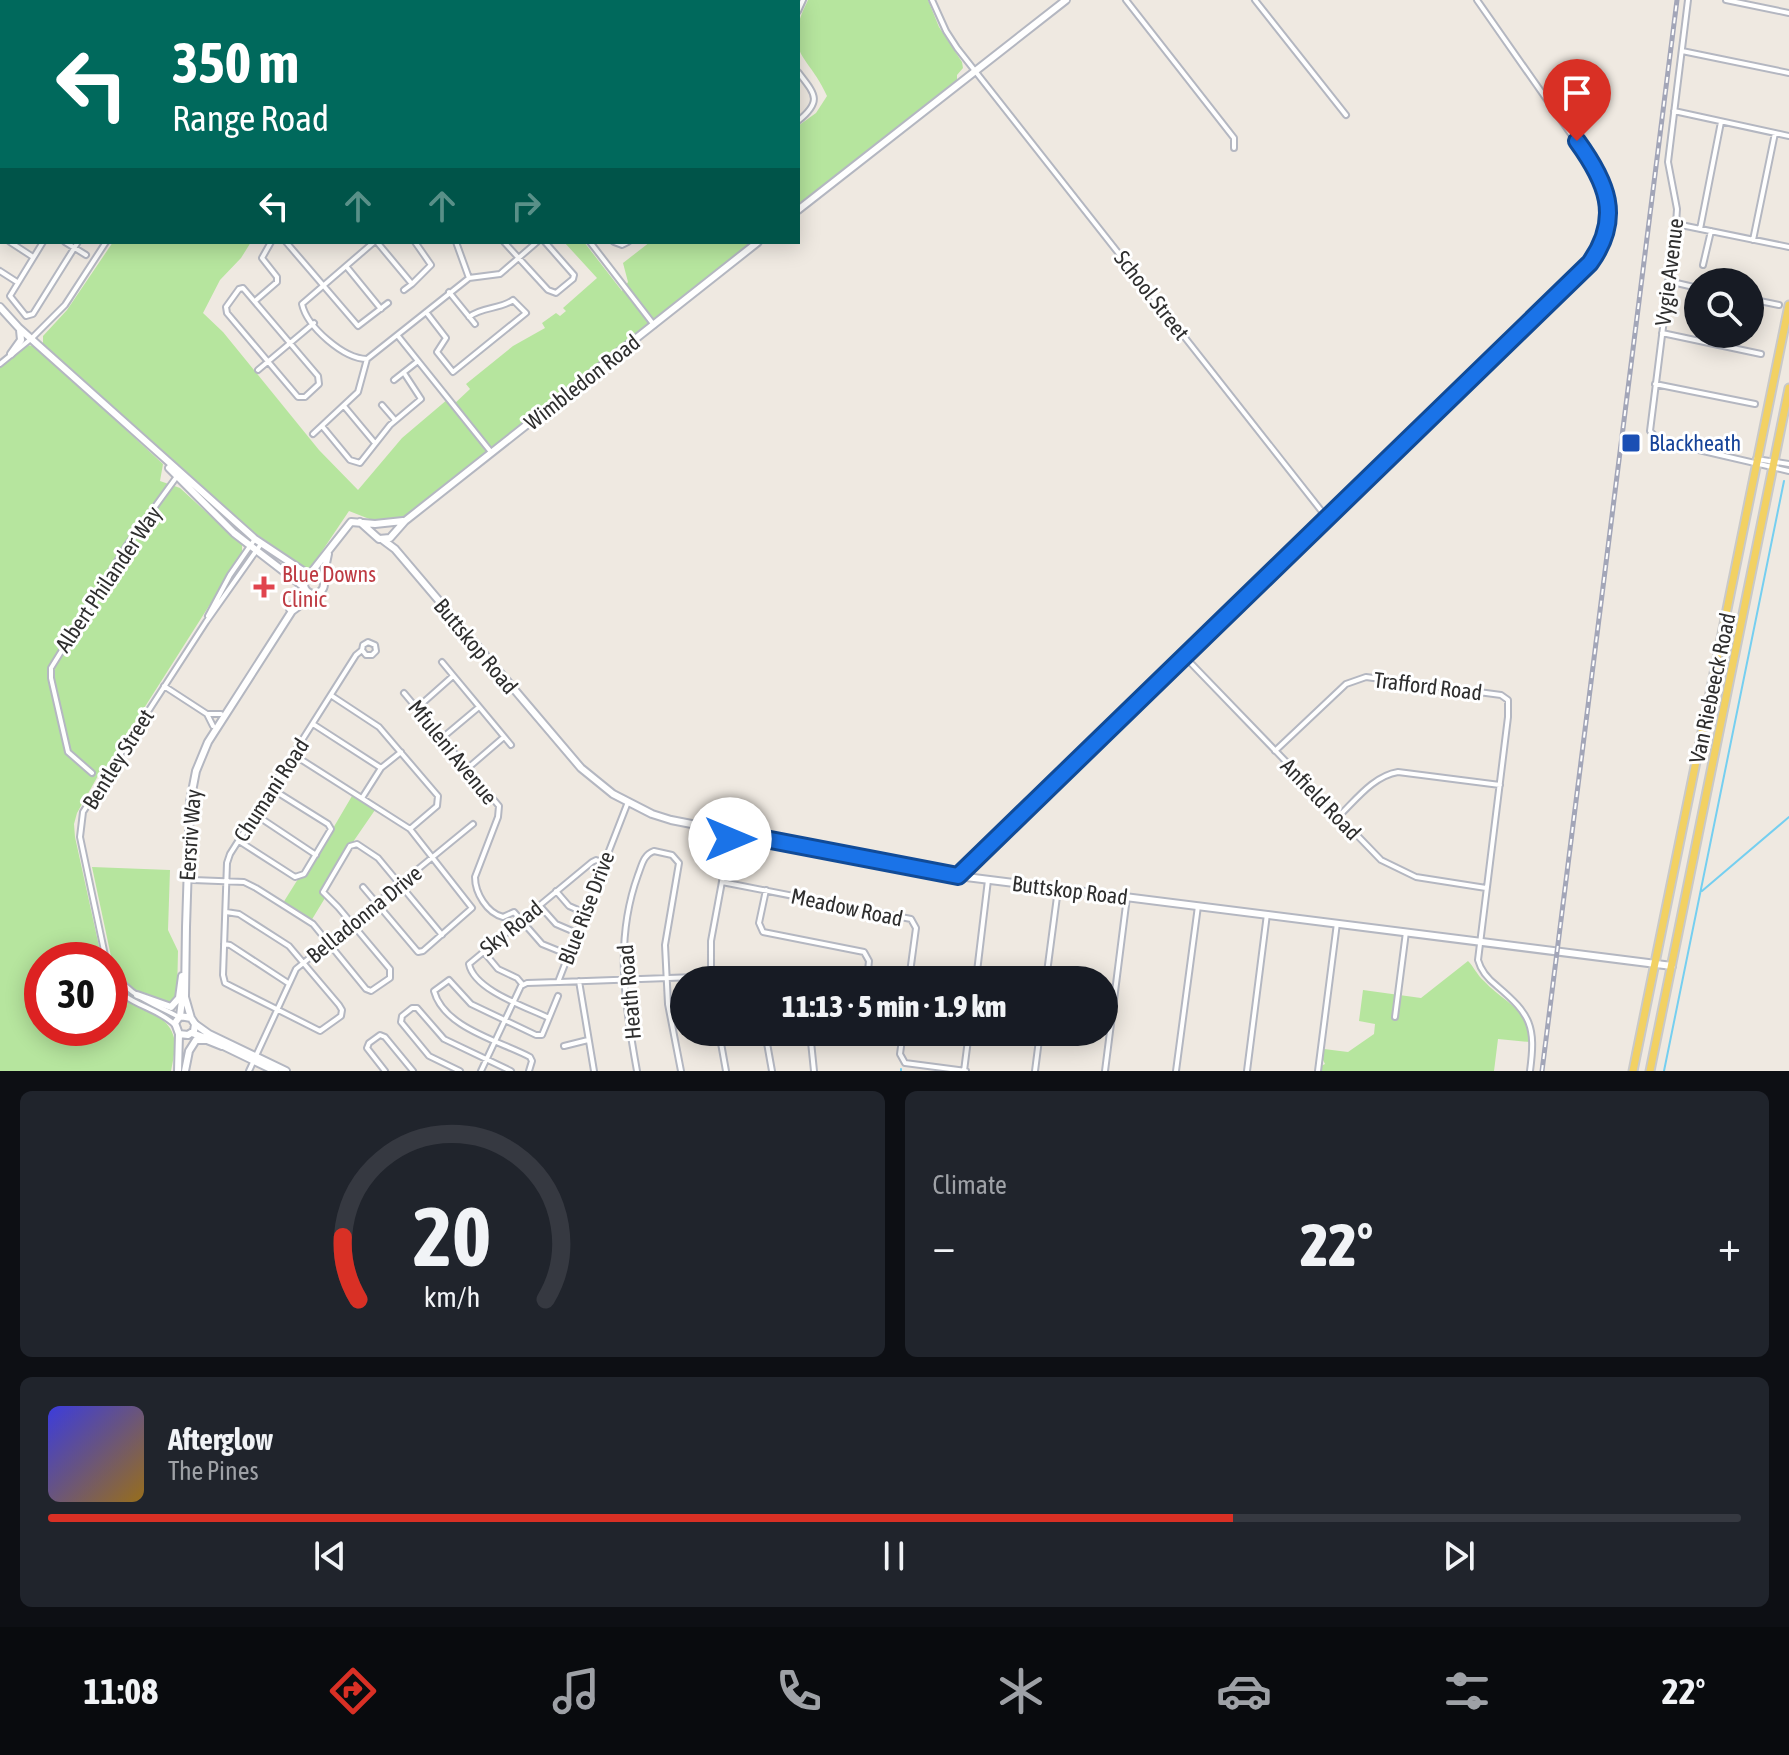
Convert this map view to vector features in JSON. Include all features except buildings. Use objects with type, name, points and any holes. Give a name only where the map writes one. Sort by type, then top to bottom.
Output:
[{"type":"main road","points":[[800,208],[1066,0]]},
{"type":"main road","name":"Wimbledon Road","points":[[393,534],[405,521],[755,244]]},
{"type":"main road","name":"Van Riebeeck Road","points":[[1633,1071],[1789,305]]},
{"type":"main road","points":[[0,307],[252,543],[256,551],[315,594],[323,589],[329,550]]},
{"type":"main road","points":[[11,354],[21,340],[19,328]]},
{"type":"main road","name":"Van Riebeeck Road","points":[[1650,1071],[1789,388]]},
{"type":"main road","points":[[304,587],[304,580],[348,524],[405,521]]},
{"type":"main road","points":[[360,522],[383,540],[393,534],[393,526],[388,522]]},
{"type":"main road","points":[[374,533],[378,523]]},
{"type":"main road","name":"Buttskop Road","points":[[393,534],[395,549]]},
{"type":"main road","name":"Buttskop Road","points":[[383,540],[395,549],[572,760],[603,787],[628,802],[671,820],[958,876],[1672,966]]},
{"type":"main road","points":[[252,543],[261,544],[310,574],[318,574],[323,580]]},
{"type":"main road","name":"Eersriv Way","points":[[180,1016],[188,789],[196,759],[213,726],[304,587]]},
{"type":"main road","name":"Eersriv Way","points":[[193,1021],[185,997],[193,780],[203,752],[292,611],[315,594]]},
{"type":"main road","points":[[137,995],[171,1007],[179,998],[182,976]]},
{"type":"main road","points":[[182,1071],[179,1034],[175,1025],[180,1016],[275,1071]]},
{"type":"main road","points":[[182,1071],[193,1021]]},
{"type":"main road","points":[[179,1034],[191,1034],[286,1071]]},
{"type":"main road","points":[[182,1071],[194,1042],[200,1039],[222,1046]]},
{"type":"street","points":[[769,0],[777,0]]},
{"type":"street","name":"School Street","points":[[932,0],[946,31],[977,72],[1327,518]]},
{"type":"street","points":[[1126,0],[1234,138],[1234,148]]},
{"type":"street","points":[[1255,0],[1346,115]]},
{"type":"street","points":[[958,876],[1590,263],[1605,234],[1608,206],[1601,177],[1477,0]]},
{"type":"street","name":"Vygie Avenue","points":[[1688,0],[1668,162],[1677,209],[1676,224],[1649,428],[1655,438],[1663,442],[1756,461]]},
{"type":"street","points":[[1726,0],[1789,13]]},
{"type":"street","points":[[1682,51],[1789,73]]},
{"type":"street","points":[[800,75],[812,90],[815,100],[813,108],[800,119]]},
{"type":"street","points":[[1674,111],[1789,136]]},
{"type":"street","points":[[1700,229],[1721,122]]},
{"type":"street","points":[[1753,240],[1775,133]]},
{"type":"street","points":[[1676,224],[1789,247]]},
{"type":"street","points":[[1703,265],[1711,231]]},
{"type":"street","points":[[13,244],[33,257]]},
{"type":"street","points":[[42,244],[10,296],[22,313],[31,316],[76,245],[86,255]]},
{"type":"street","points":[[0,364],[68,302],[105,244]]},
{"type":"street","points":[[255,301],[277,282],[277,277],[262,258],[270,244]]},
{"type":"street","points":[[288,244],[359,326],[388,303]]},
{"type":"street","points":[[367,359],[341,352],[314,323],[302,304],[373,244]]},
{"type":"street","points":[[377,244],[412,284]]},
{"type":"street","points":[[404,290],[432,263],[417,244]]},
{"type":"street","points":[[457,244],[469,278]]},
{"type":"street","points":[[506,244],[553,293],[574,275],[547,244]]},
{"type":"street","points":[[313,434],[358,392],[367,359],[469,278],[494,276],[535,244]]},
{"type":"street","points":[[592,244],[654,325]]},
{"type":"street","points":[[346,266],[381,309]]},
{"type":"street","points":[[0,271],[17,282]]},
{"type":"street","points":[[1668,281],[1684,285]]},
{"type":"street","points":[[241,288],[255,301],[290,343],[320,379],[318,386],[305,397],[298,397],[226,312],[226,307],[241,288]]},
{"type":"street","points":[[449,292],[475,324]]},
{"type":"street","points":[[426,312],[446,338],[437,352],[453,372],[526,313],[513,300],[505,305],[482,309],[469,317]]},
{"type":"street","points":[[1764,302],[1779,305]]},
{"type":"street","points":[[258,370],[314,323]]},
{"type":"street","points":[[1662,333],[1761,354]]},
{"type":"street","points":[[398,336],[491,453]]},
{"type":"street","points":[[394,380],[418,361]]},
{"type":"street","points":[[322,426],[353,463],[360,463],[374,442],[421,397],[404,373]]},
{"type":"street","points":[[1655,384],[1755,404]]},
{"type":"street","points":[[382,405],[395,420]]},
{"type":"street","points":[[344,406],[374,442]]},
{"type":"street","points":[[1756,461],[1789,471]]},
{"type":"street","points":[[1774,465],[1789,464]]},
{"type":"street","name":"Albert Philander Way","points":[[92,773],[68,752],[51,668],[127,545],[178,476]]},
{"type":"street","name":"Bentley Street","points":[[206,622],[252,543]]},
{"type":"street","name":"Bentley Street","points":[[103,942],[80,837],[82,818],[164,686],[261,544]]},
{"type":"street","points":[[223,589],[229,593]]},
{"type":"street","name":"Chumani Road","points":[[276,1010],[226,985],[223,975],[228,859],[362,650]]},
{"type":"street","name":"Anfield Road","points":[[1184,656],[1374,855],[1394,869],[1416,877],[1487,889]]},
{"type":"street","points":[[442,662],[511,745]]},
{"type":"street","points":[[417,708],[453,676]]},
{"type":"street","name":"Trafford Road","points":[[1275,751],[1346,684],[1360,678],[1382,678],[1501,695],[1509,703],[1478,960],[1490,980],[1520,1006],[1531,1027],[1534,1042],[1530,1071]]},
{"type":"street","points":[[164,686],[207,714],[213,726]]},
{"type":"street","name":"Mfuleni Avenue","points":[[404,693],[496,800],[499,808],[475,877],[476,887],[494,914],[503,917],[514,912],[521,920]]},
{"type":"street","points":[[331,695],[375,723],[439,801],[410,829]]},
{"type":"street","points":[[442,738],[479,707]]},
{"type":"street","points":[[207,714],[221,714]]},
{"type":"street","points":[[313,724],[381,768]]},
{"type":"street","points":[[468,768],[504,737]]},
{"type":"street","points":[[362,798],[381,768],[401,752]]},
{"type":"street","points":[[294,755],[410,829],[472,908],[423,951],[415,950],[363,887]]},
{"type":"street","points":[[1338,817],[1380,778],[1390,773],[1500,785]]},
{"type":"street","points":[[239,841],[297,878],[304,874],[329,835],[329,826],[272,789]]},
{"type":"street","name":"Blue Rise Drive","points":[[523,985],[558,982],[628,802]]},
{"type":"street","points":[[256,815],[316,855]]},
{"type":"street","name":"Belladonna Drive","points":[[249,1071],[296,969],[473,824]]},
{"type":"street","points":[[711,966],[711,941],[731,833]]},
{"type":"street","points":[[191,878],[244,882],[256,888],[313,924],[366,989],[371,991],[390,978],[390,969],[323,892],[350,846],[361,845],[378,858],[442,935]]},
{"type":"street","name":"Heath Road","points":[[637,1071],[626,1008],[623,941],[628,912],[645,858],[654,851],[672,855],[678,860],[665,945],[667,978]]},
{"type":"street","name":"Sky Road","points":[[514,1001],[485,987],[469,969],[469,963],[593,861],[604,863]]},
{"type":"street","points":[[978,966],[988,880]]},
{"type":"street","name":"Meadow Road","points":[[722,882],[911,919],[916,928],[911,966]]},
{"type":"street","points":[[1048,966],[1058,889]]},
{"type":"street","points":[[766,890],[759,923],[763,932],[864,952],[868,966]]},
{"type":"street","points":[[556,891],[569,906],[585,913]]},
{"type":"street","points":[[1105,1071],[1127,897]]},
{"type":"street","points":[[539,905],[557,926],[577,933]]},
{"type":"street","points":[[1176,1071],[1198,906]]},
{"type":"street","points":[[226,912],[244,917],[289,946],[342,1010],[341,1016],[320,1031],[276,1010]]},
{"type":"street","points":[[1247,1071],[1267,914]]},
{"type":"street","points":[[521,920],[542,944],[569,955]]},
{"type":"street","points":[[1318,1071],[1337,923]]},
{"type":"street","points":[[1395,1017],[1406,932]]},
{"type":"street","points":[[224,944],[288,983]]},
{"type":"street","points":[[481,1071],[523,985],[517,978],[498,969],[483,951]]},
{"type":"street","points":[[558,982],[667,978],[668,1004],[681,1071]]},
{"type":"street","points":[[529,1071],[531,1057],[456,1022],[434,991],[449,980],[469,1003],[539,1036],[544,1033],[558,996]]},
{"type":"street","points":[[579,981],[594,1071]]},
{"type":"street","name":"Bentley Street","points":[[128,988],[180,1016]]},
{"type":"street","points":[[128,998],[175,1025]]},
{"type":"street","points":[[514,1001],[549,1018]]},
{"type":"street","points":[[460,1071],[428,1055],[402,1024],[402,1016],[417,1008],[442,1038],[511,1071]]},
{"type":"street","points":[[385,1071],[367,1048],[380,1035],[413,1071]]},
{"type":"street","name":"Heath Road","points":[[564,1046],[588,1040]]},
{"type":"street","points":[[721,1046],[725,1071]]},
{"type":"street","points":[[768,1046],[772,1071]]},
{"type":"street","points":[[811,1046],[814,1071]]},
{"type":"street","points":[[901,1046],[900,1054],[905,1063],[965,1071],[968,1046]]},
{"type":"street","points":[[1035,1071],[1038,1046]]},
{"type":"green space","points":[[808,0],[928,0],[939,27],[963,68],[957,80],[800,205],[800,125],[816,113],[827,96],[800,52],[800,18]]},
{"type":"green space","points":[[112,244],[250,244],[220,280],[203,313],[223,332],[319,450],[358,490],[402,438],[448,399],[453,405],[470,389],[466,384],[513,346],[545,328],[542,323],[556,313],[560,316],[566,311],[563,308],[597,278],[566,244],[586,244],[622,291],[628,282],[623,263],[647,244],[750,244],[405,517],[372,520],[349,511],[310,569],[249,529],[43,344],[43,336],[67,310]]},
{"type":"green space","points":[[26,345],[35,346],[163,464],[160,481],[180,488],[242,545],[242,554],[77,813],[75,837],[98,942],[24,942],[24,1046],[128,1046],[128,1001],[157,1016],[171,1029],[175,1046],[171,1071],[0,1071],[0,367]]},
{"type":"green space","points":[[352,796],[375,810],[322,887],[321,893],[325,898],[311,921],[283,903],[298,879],[305,876]]},
{"type":"green space","points":[[92,867],[170,870],[168,930],[178,951],[177,995],[171,1003],[162,1003],[136,992],[128,985],[128,942],[108,942]]},
{"type":"green space","points":[[1468,961],[1492,989],[1513,1006],[1528,1030],[1530,1042],[1498,1039],[1494,1071],[1320,1071],[1325,1064],[1321,1056],[1324,1049],[1348,1052],[1374,1034],[1375,1024],[1359,1021],[1363,990],[1421,998]]},
{"type":"waterway","points":[[1664,1071],[1784,481]]},
{"type":"waterway","points":[[1702,891],[1789,817]]},
{"type":"railway","points":[[1542,1071],[1677,0]]},
{"type":"place","name":"Blackheath","points":[[1631,443]]},
{"type":"place","name":"Blue Downs Clinic","points":[[264,587]]},
{"type":"route","points":[[730,839],[731,833],[739,834],[958,876],[1590,263],[1605,234],[1608,206],[1601,177],[1577,141]]}]
